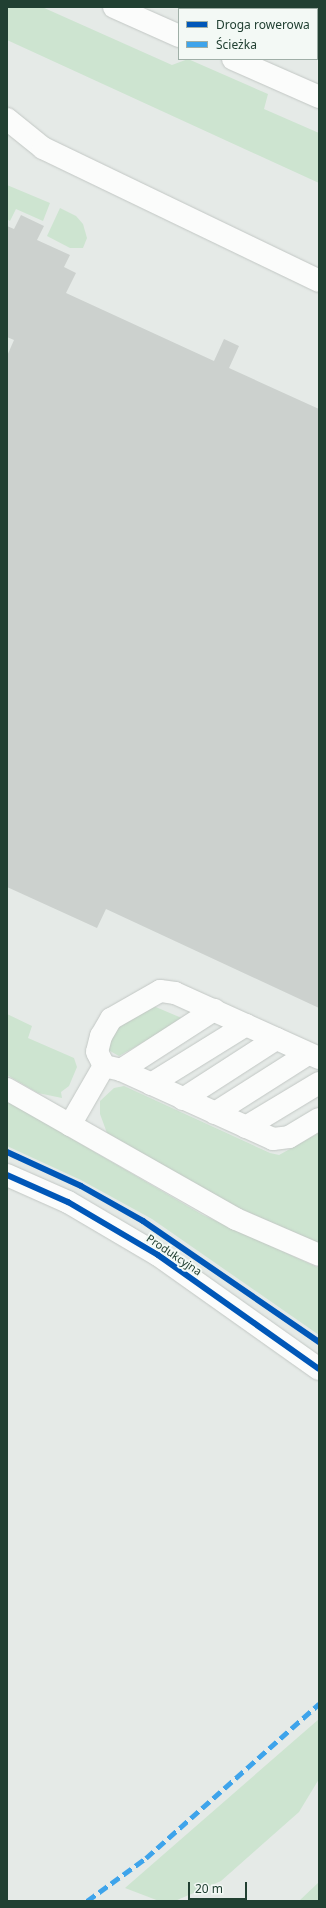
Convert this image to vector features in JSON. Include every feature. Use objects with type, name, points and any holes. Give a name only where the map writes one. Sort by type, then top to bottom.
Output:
[{"type":"street","points":[[114,7],[178,36]]},
{"type":"street","points":[[240,61],[319,97]]},
{"type":"street","points":[[7,120],[43,148],[319,280]]},
{"type":"street","points":[[314,1056],[193,1001],[160,991],[111,1019],[101,1036],[97,1052],[112,1068],[273,1139],[290,1137],[319,1119]]},
{"type":"street","points":[[70,1125],[112,1068],[214,1010]]},
{"type":"street","points":[[151,1084],[246,1025]]},
{"type":"street","points":[[183,1098],[276,1039]]},
{"type":"street","points":[[215,1113],[314,1056]]},
{"type":"street","points":[[246,1127],[319,1083]]},
{"type":"street","points":[[7,1089],[236,1219],[319,1255]]},
{"type":"street","name":"Produkcyjna","points":[[7,1175],[68,1202],[158,1255],[319,1369]]},
{"type":"green space","points":[[7,7],[42,7],[172,65],[185,60],[190,60],[268,94],[264,109],[319,133],[319,183],[7,40]]},
{"type":"green space","points":[[7,185],[50,203],[43,221],[16,209],[10,221],[7,219]]},
{"type":"green space","points":[[60,208],[76,216],[83,224],[87,238],[83,248],[70,248],[47,236]]},
{"type":"green space","points":[[151,1005],[184,1019],[119,1056],[110,1051],[107,1046],[118,1027]]},
{"type":"green space","points":[[7,1014],[32,1026],[28,1038],[74,1058],[77,1067],[69,1086],[61,1092],[62,1098],[38,1093],[7,1075]]},
{"type":"green space","points":[[124,1086],[270,1153],[279,1155],[319,1133],[319,1244],[232,1205],[107,1133],[100,1114],[100,1101],[114,1088]]},
{"type":"green space","points":[[7,1101],[203,1215],[319,1268],[319,1335],[152,1219],[81,1180],[7,1146]]},
{"type":"green space","points":[[319,1719],[319,1779],[299,1812],[221,1881],[175,1901],[159,1901],[125,1888]]},
{"type":"green space","points":[[319,1882],[319,1901],[299,1901]]},
{"type":"building","points":[[21,215],[44,226],[37,240],[70,255],[64,267],[76,273],[66,293],[214,361],[224,339],[239,346],[229,368],[319,409],[319,1008],[106,909],[97,928],[7,887],[7,356],[14,340],[7,337],[7,226],[14,229]]},
{"type":"marked path","points":[[87,1901],[146,1858],[319,1704]]},
{"type":"cycle path","points":[[7,1152],[81,1186],[143,1221],[319,1342]]},
{"type":"cycle path","points":[[7,1175],[68,1202],[158,1255],[319,1369]]}]
